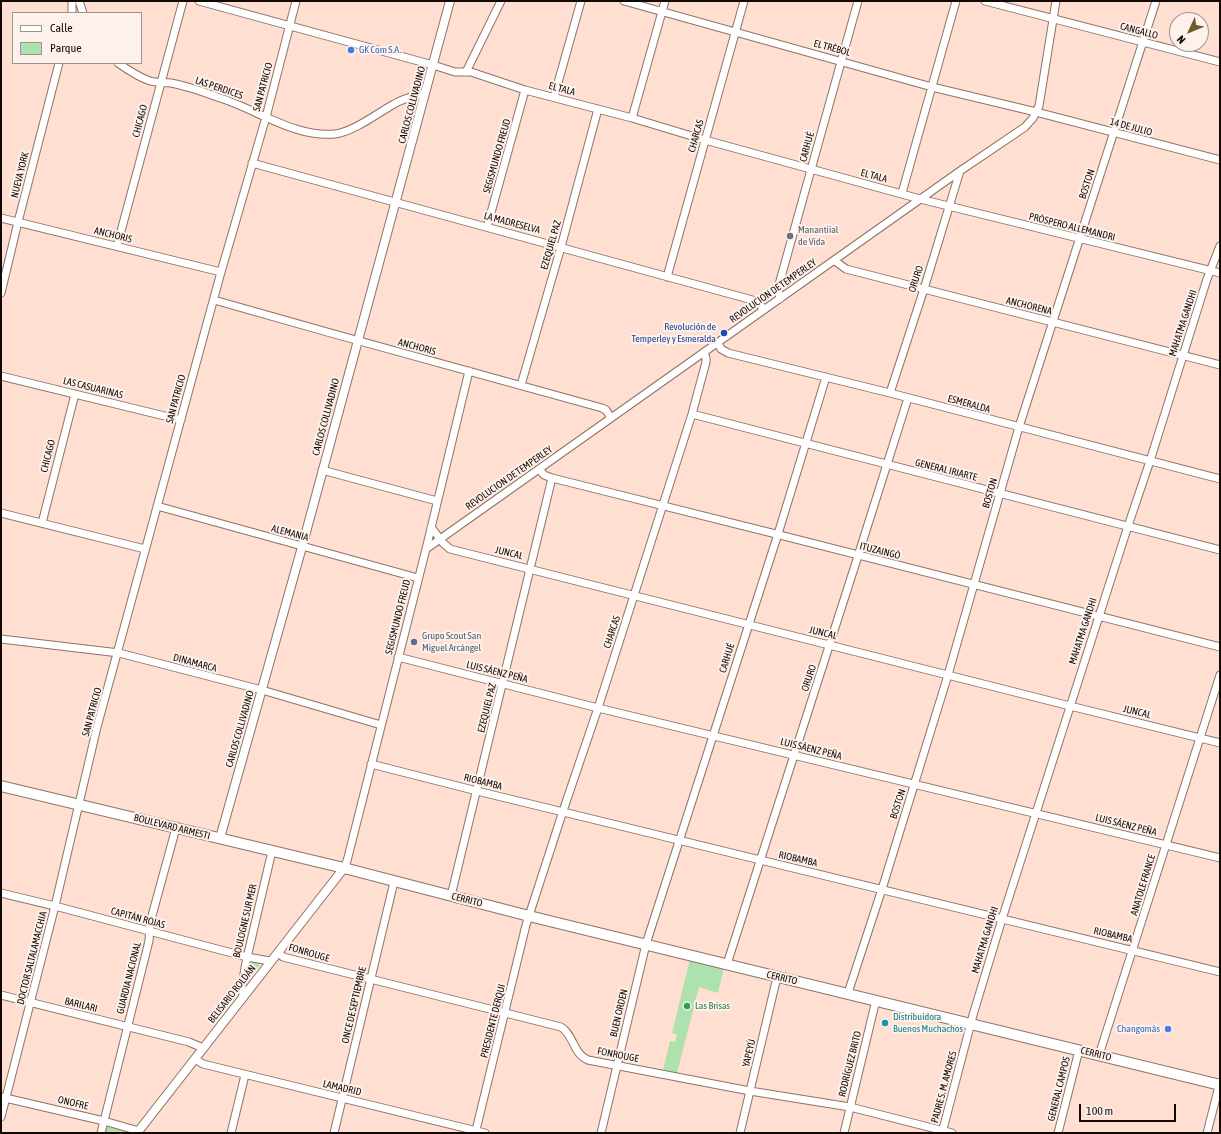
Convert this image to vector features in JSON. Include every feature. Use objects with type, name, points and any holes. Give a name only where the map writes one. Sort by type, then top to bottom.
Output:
[{"type":"main road","name":"BOULEVARD ARMESTI","points":[[1,786],[344,868]]},
{"type":"main road","name":"CERRITO","points":[[344,868],[529,916],[1220,1084]]},
{"type":"street","points":[[72,1],[72,12]]},
{"type":"street","points":[[79,1],[83,12]]},
{"type":"street","name":"CHICAGO","points":[[117,246],[183,1]]},
{"type":"street","name":"EL TALA","points":[[199,1],[455,72],[466,72],[525,90],[632,118],[705,140],[920,199]]},
{"type":"street","name":"SAN PATRICIO","points":[[78,804],[97,727],[119,653],[145,549],[221,272],[266,117],[296,1]]},
{"type":"street","name":"CARLOS COLLIVADINO","points":[[220,838],[302,547],[450,1]]},
{"type":"street","points":[[466,72],[501,1]]},
{"type":"street","points":[[554,97],[581,1]]},
{"type":"street","name":"EL TRÉBOL","points":[[624,1],[932,87],[1036,112]]},
{"type":"street","points":[[632,118],[665,1]]},
{"type":"street","name":"CHARCAS","points":[[667,277],[744,1]]},
{"type":"street","name":"CARHUÉ","points":[[780,299],[778,288],[858,1]]},
{"type":"street","points":[[902,193],[956,1]]},
{"type":"street","name":"CANGALLO","points":[[985,1],[1220,62]]},
{"type":"street","name":"REVOLUCION DE TEMPERLEY","points":[[426,549],[764,309],[835,261],[920,199],[1024,127],[1039,106],[1056,1]]},
{"type":"street","name":"BOSTON","points":[[848,993],[915,785],[1020,427],[1156,1]]},
{"type":"street","name":"NUEVA YORK","points":[[1,293],[59,64]]},
{"type":"street","name":"LAS PERDICES","points":[[120,64],[143,78],[154,82],[176,84],[220,98],[266,117],[304,130],[336,134],[370,119],[401,100],[425,93]]},
{"type":"street","name":"SEGISMUNDO FREUD","points":[[487,227],[525,90]]},
{"type":"street","name":"EZEQUIEL PAZ","points":[[521,385],[561,247],[598,109]]},
{"type":"street","name":"14 DE JULIO","points":[[1036,112],[1220,160]]},
{"type":"street","name":"LA MADRESELVA","points":[[252,162],[756,301],[764,309]]},
{"type":"street","name":"ORURO","points":[[890,393],[960,171]]},
{"type":"street","name":"PRÓSPERO ALLEMANDRI","points":[[920,199],[1220,273]]},
{"type":"street","name":"ANCHORIS","points":[[1,218],[221,272]]},
{"type":"street","name":"MAHATMA GANDHI","points":[[971,1023],[1002,919],[1098,616],[1150,460],[1210,271],[1220,246]]},
{"type":"street","name":"ANCHORENA","points":[[835,261],[846,269],[1220,365]]},
{"type":"street","name":"ANCHORIS","points":[[214,300],[602,408],[606,410],[611,418]]},
{"type":"street","name":"ESMERALDA","points":[[718,343],[721,349],[728,353],[890,393],[1220,479]]},
{"type":"street","name":"CHARCAS","points":[[529,916],[598,708],[692,414],[706,362],[704,352]]},
{"type":"street","name":"SEGISMUNDO FREUD","points":[[344,868],[426,549],[469,371]]},
{"type":"street","name":"LAS CASUARINAS","points":[[1,376],[181,420]]},
{"type":"street","name":"CARHUÉ","points":[[646,944],[778,534],[826,377]]},
{"type":"street","name":"CHICAGO","points":[[42,523],[75,394]]},
{"type":"street","name":"ORURO","points":[[727,964],[908,398]]},
{"type":"street","name":"GENERAL IRIARTE","points":[[692,414],[1220,550]]},
{"type":"street","name":"ITUZAINGÓ","points":[[539,469],[544,475],[552,478],[1220,647]]},
{"type":"street","points":[[322,470],[437,501]]},
{"type":"street","name":"EZEQUIEL PAZ","points":[[451,896],[552,478]]},
{"type":"street","name":"ALEMANIA","points":[[157,506],[418,578]]},
{"type":"street","points":[[1,513],[145,549]]},
{"type":"street","name":"JUNCAL","points":[[431,527],[446,547],[450,549],[948,676],[1220,743]]},
{"type":"street","name":"DINAMARCA","points":[[1,639],[119,653],[262,690],[381,725]]},
{"type":"street","name":"LUIS SÁENZ PEÑA","points":[[398,657],[598,708],[1220,858]]},
{"type":"street","name":"ANATOLE FRANCE","points":[[1099,1055],[1220,676]]},
{"type":"street","name":"RIOBAMBA","points":[[371,764],[1220,972]]},
{"type":"street","name":"DOCTOR SALTALAMACCHIA","points":[[1,1117],[3,1098],[31,1003],[78,804]]},
{"type":"street","name":"GUARDIA NACIONAL","points":[[101,1133],[149,941],[150,923],[176,828]]},
{"type":"street","name":"BOULOGNE SUR MER","points":[[243,996],[242,986],[247,957],[272,851]]},
{"type":"street","name":"BELISARIO ROLDÁN","points":[[138,1132],[344,868]]},
{"type":"street","name":"ONCE DE SEPTIEMBRE","points":[[334,1133],[394,882]]},
{"type":"street","name":"CAPITÁN ROJAS","points":[[1,893],[247,957],[270,961]]},
{"type":"street","name":"PRESIDENTE DERQUI","points":[[476,1130],[529,916]]},
{"type":"street","name":"BUEN ORDEN","points":[[601,1133],[646,944]]},
{"type":"street","name":"FONROUGE","points":[[278,952],[283,957],[561,1027],[566,1029],[582,1058],[750,1092],[850,1107],[942,1132],[952,1133]]},
{"type":"street","name":"YAPEYÚ","points":[[740,1133],[777,977]]},
{"type":"street","name":"BARILARI","points":[[1,995],[189,1042],[203,1048]]},
{"type":"street","name":"RODRÍGUEZ BRITO","points":[[844,1133],[876,1000]]},
{"type":"street","name":"PADRE S. M. AMORES","points":[[942,1132],[971,1023]]},
{"type":"street","name":"GENERAL CAMPOS","points":[[1058,1133],[1079,1050]]},
{"type":"street","name":"LAMADRID","points":[[195,1058],[203,1064],[245,1075],[485,1133]]},
{"type":"street","points":[[231,1133],[245,1075]]},
{"type":"street","points":[[1207,1133],[1220,1084]]},
{"type":"street","name":"ONOFRE","points":[[3,1098],[104,1121],[138,1132]]},
{"type":"green space","name":"Las Brisas","points":[[690,959],[724,968],[718,993],[699,987],[677,1073],[663,1070],[670,1041],[675,1042],[677,1034],[672,1033]]},
{"type":"green space","points":[[250,961],[260,964],[246,984]]},
{"type":"green space","points":[[104,1121],[137,1133],[101,1133]]},
{"type":"place","name":"GK Com S.A.","points":[[351,50]]},
{"type":"place","name":"Manantiial de Vida","points":[[790,236]]},
{"type":"place","name":"Revolución de Temperley y Esmeralda","points":[[724,333]]},
{"type":"place","name":"Grupo Scout San Miguel Arcángel","points":[[414,642]]},
{"type":"place","name":"Las Brisas","points":[[687,1006]]},
{"type":"place","name":"Distribuidora Buenos Muchachos","points":[[885,1023]]},
{"type":"place","name":"Changomás","points":[[1168,1029]]}]
